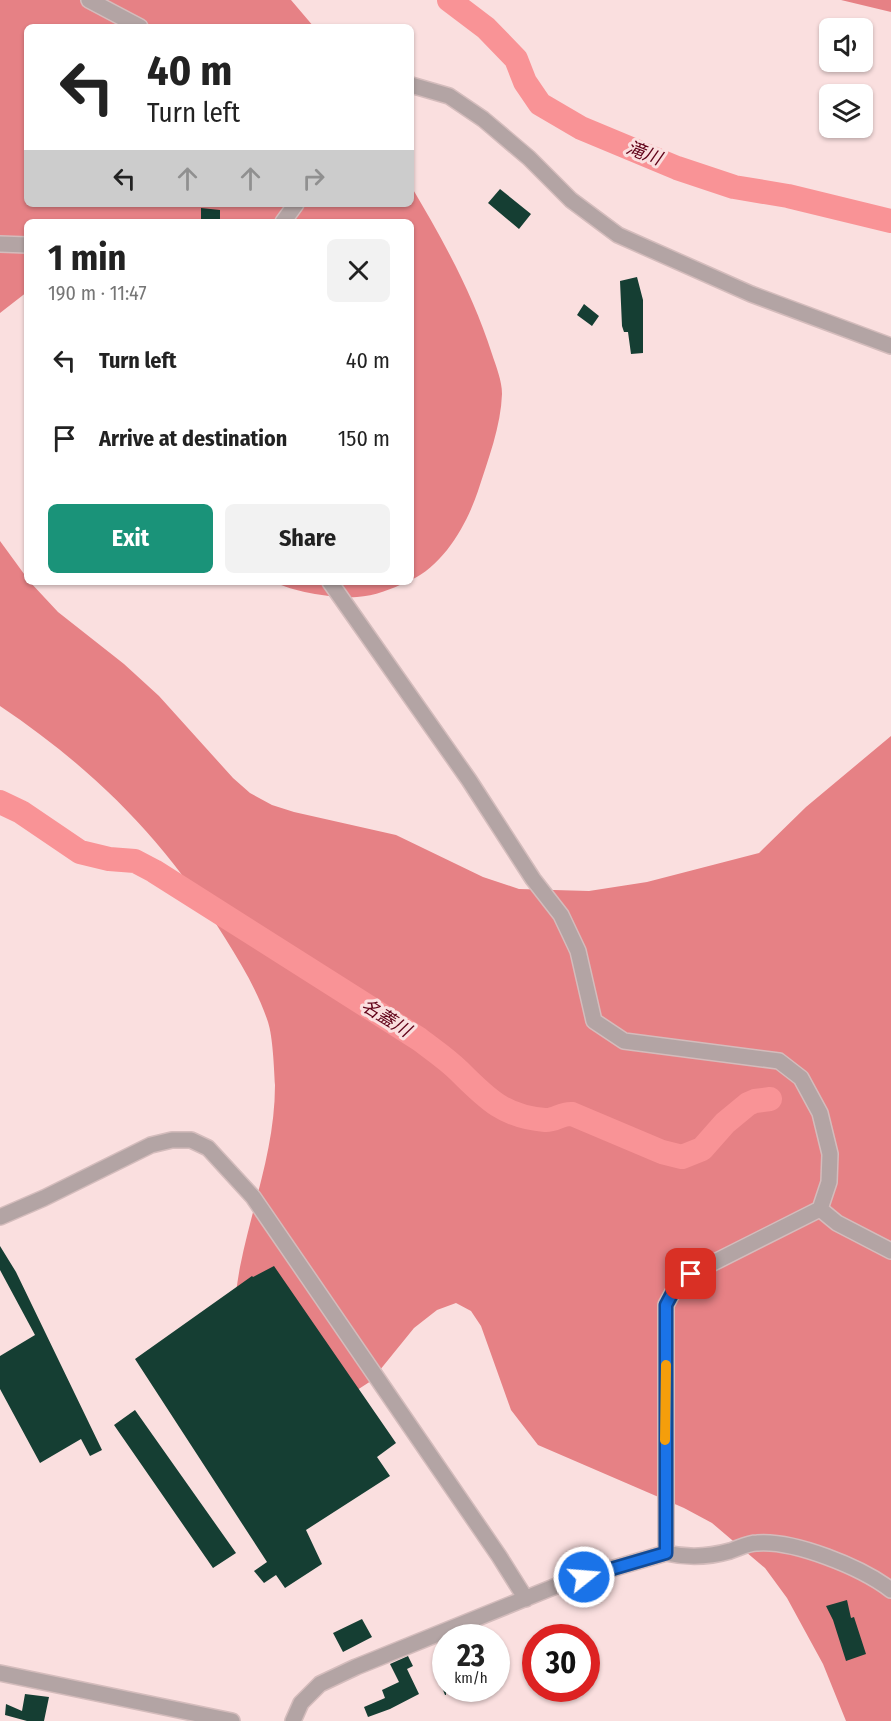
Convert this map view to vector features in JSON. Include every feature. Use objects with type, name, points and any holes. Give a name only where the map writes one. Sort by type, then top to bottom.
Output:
[{"type":"street","points":[[89,0],[134,24]]},
{"type":"street","points":[[414,86],[449,96],[483,118],[529,158],[571,200],[618,234],[751,294],[891,346]]},
{"type":"street","points":[[0,244],[24,244]]},
{"type":"street","points":[[332,585],[469,780],[533,879],[561,915],[578,951],[594,1021],[624,1041],[779,1061],[801,1078],[820,1113],[830,1154],[829,1182],[820,1209],[691,1274],[674,1290],[666,1305],[666,1553]]},
{"type":"street","points":[[0,1217],[44,1198],[151,1144],[172,1140],[191,1140],[208,1148],[253,1197],[526,1599]]},
{"type":"street","points":[[820,1209],[837,1222],[891,1251]]},
{"type":"street","points":[[293,1721],[301,1703],[321,1684],[394,1650],[566,1582],[666,1553],[681,1557],[708,1556],[754,1543],[777,1542],[829,1559],[891,1590]]},
{"type":"street","points":[[0,1673],[232,1721]]},
{"type":"shaded area","points":[[0,0],[291,0],[311,24],[24,24],[24,207],[414,207],[414,191],[446,247],[476,310],[497,369],[502,394],[497,431],[473,504],[461,530],[444,554],[414,578],[414,219],[24,219],[24,294],[0,313]]},
{"type":"shaded area","points":[[841,0],[891,0],[891,12]]},
{"type":"shaded area","points":[[0,541],[24,574],[24,585],[33,585],[58,612],[124,664],[159,696],[233,778],[250,793],[272,805],[294,812],[396,835],[483,877],[519,889],[589,891],[647,882],[759,853],[806,807],[891,736],[891,1721],[846,1721],[823,1664],[787,1598],[765,1568],[712,1523],[684,1508],[538,1445],[511,1410],[481,1326],[471,1311],[456,1303],[437,1310],[414,1328],[371,1381],[351,1394],[233,1316],[240,1267],[267,1155],[274,1109],[274,1062],[268,1022],[249,979],[225,938],[178,869],[152,838],[126,809],[67,755],[0,706]]},
{"type":"shaded area","points":[[281,585],[400,585],[377,594],[348,597],[327,596]]},
{"type":"building","points":[[500,189],[531,214],[519,229],[488,203]]},
{"type":"building","points":[[201,208],[220,210],[220,219],[201,219]]},
{"type":"building","points":[[637,277],[643,300],[643,353],[631,354],[628,332],[624,332],[622,326],[620,281]]},
{"type":"building","points":[[584,304],[599,316],[592,326],[577,315]]},
{"type":"building","points":[[0,1246],[16,1272],[102,1450],[90,1456],[81,1439],[40,1463],[0,1389],[0,1356],[35,1335],[0,1270]]},
{"type":"building","points":[[274,1266],[396,1443],[377,1457],[390,1476],[306,1530],[322,1564],[285,1588],[276,1575],[264,1583],[254,1571],[267,1562],[135,1359],[252,1276]]},
{"type":"building","points":[[135,1410],[236,1553],[213,1568],[114,1425]]},
{"type":"building","points":[[847,1600],[851,1618],[854,1617],[866,1654],[846,1661],[826,1606]]},
{"type":"building","points":[[362,1619],[372,1637],[343,1652],[333,1633]]},
{"type":"building","points":[[408,1656],[413,1666],[407,1669],[419,1694],[368,1717],[364,1707],[385,1698],[382,1690],[399,1682],[390,1664]]},
{"type":"building","points":[[25,1694],[49,1697],[44,1721],[27,1721],[5,1715],[6,1704],[22,1711]]},
{"type":"waterway","name":"滝川","points":[[449,0],[486,28],[516,59],[525,82],[540,104],[581,128],[677,168],[734,187],[788,196],[891,221]]},
{"type":"waterway","name":"名蓋川","points":[[0,802],[21,812],[80,852],[109,859],[135,861],[154,871],[419,1039],[450,1062],[487,1098],[518,1115],[548,1120],[572,1114],[662,1152],[682,1157],[702,1149],[725,1123],[748,1104],[770,1099]]},
{"type":"slow traffic","points":[[665,1440],[666,1365]]},
{"type":"route","points":[[584,1577],[666,1553],[666,1305],[674,1290],[691,1274]]}]
